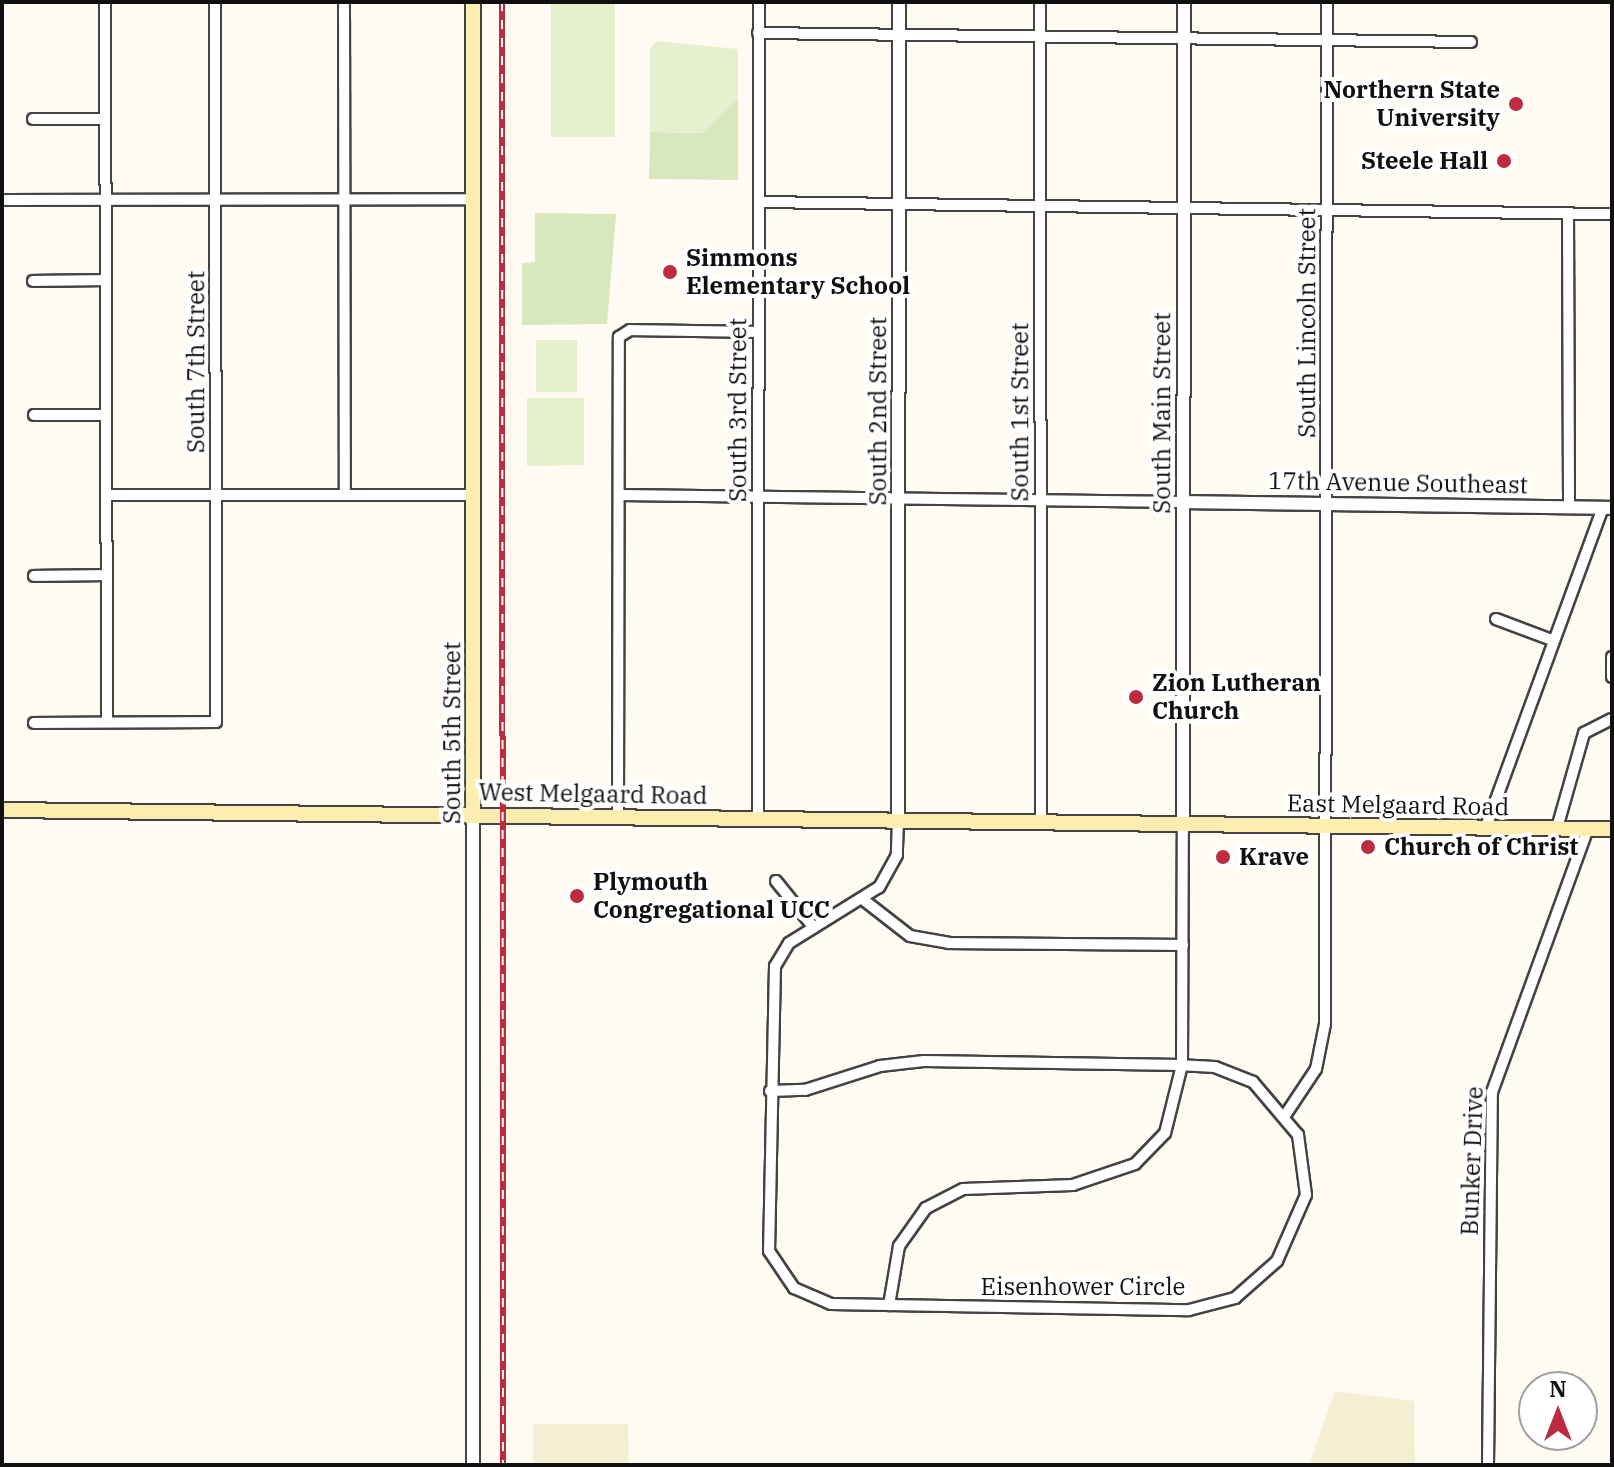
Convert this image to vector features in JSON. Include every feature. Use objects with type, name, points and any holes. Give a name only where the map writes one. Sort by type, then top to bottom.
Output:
[{"type":"main road","name":"South 5th Street","points":[[473,2],[473,815]]},
{"type":"main road","name":"West Melgaard Road","points":[[2,810],[1183,824]]},
{"type":"main road","name":"East Melgaard Road","points":[[1183,824],[1612,829]]},
{"type":"street","points":[[34,723],[107,722],[105,2]]},
{"type":"street","name":"South 7th Street","points":[[107,722],[216,722],[215,2]]},
{"type":"street","points":[[344,2],[345,494]]},
{"type":"street","name":"South 3rd Street","points":[[758,818],[759,2]]},
{"type":"street","name":"South 2nd Street","points":[[898,820],[901,498],[899,2]]},
{"type":"street","name":"South 1st Street","points":[[1040,2],[1041,822]]},
{"type":"street","name":"South Main Street","points":[[1183,824],[1184,2]]},
{"type":"street","name":"South Lincoln Street","points":[[1286,1114],[1323,1048],[1328,826],[1327,2]]},
{"type":"street","points":[[758,33],[1471,42]]},
{"type":"street","points":[[33,119],[105,119]]},
{"type":"street","points":[[2,200],[474,199]]},
{"type":"street","points":[[759,202],[1612,214]]},
{"type":"street","points":[[1568,213],[1569,507]]},
{"type":"street","points":[[33,281],[106,280]]},
{"type":"street","points":[[618,817],[620,332],[758,332]]},
{"type":"street","points":[[34,415],[106,415]]},
{"type":"street","points":[[106,495],[475,495]]},
{"type":"street","points":[[620,495],[1184,502]]},
{"type":"street","name":"17th Avenue Southeast","points":[[1184,502],[1607,508]]},
{"type":"street","points":[[1486,827],[1552,640],[1607,508]]},
{"type":"street","points":[[34,576],[106,575]]},
{"type":"street","points":[[1496,619],[1552,640]]},
{"type":"street","points":[[1612,657],[1612,677]]},
{"type":"street","points":[[1557,828],[1559,800],[1584,733],[1612,719]]},
{"type":"street","name":"South 5th Street","points":[[473,815],[473,1465]]},
{"type":"street","name":"Eisenhower Circle","points":[[770,1091],[805,1090],[880,1066],[924,1061],[1215,1067],[1253,1082],[1286,1114],[1306,1163],[1306,1195],[1277,1261],[1235,1298],[1189,1310],[831,1304],[805,1296],[783,1278],[768,1240],[770,1091],[775,966],[789,943],[865,901],[897,855],[898,820]]},
{"type":"street","points":[[889,1305],[899,1246],[926,1208],[963,1189],[1073,1185],[1135,1164],[1165,1133],[1182,1065],[1183,824]]},
{"type":"street","name":"Bunker Drive","points":[[1488,1465],[1492,1092],[1588,828]]},
{"type":"street","points":[[776,881],[814,928]]},
{"type":"street","points":[[865,901],[910,936],[948,943],[1183,945]]},
{"type":"shaded area","points":[[1335,1391],[1414,1401],[1415,1465],[1309,1465]]},
{"type":"shaded area","points":[[533,1424],[628,1424],[629,1465],[533,1465]]},
{"type":"green space","points":[[551,2],[615,2],[615,137],[551,137]]},
{"type":"green space","points":[[657,41],[738,49],[738,98],[703,133],[650,132],[650,48]]},
{"type":"green space","points":[[738,98],[738,180],[649,179],[650,132],[703,133]]},
{"type":"green space","points":[[535,213],[616,214],[607,324],[522,325],[522,263],[535,262]]},
{"type":"green space","points":[[536,340],[577,340],[577,392],[536,392]]},
{"type":"green space","points":[[527,398],[584,398],[584,465],[527,466]]},
{"type":"railway","points":[[502,2],[503,1465]]},
{"type":"place","name":"Northern State University","points":[[1516,104]]},
{"type":"place","name":"Steele Hall","points":[[1504,161]]},
{"type":"place","name":"Simmons Elementary School","points":[[670,272]]},
{"type":"place","name":"Zion Lutheran Church","points":[[1136,697]]},
{"type":"place","name":"Church of Christ","points":[[1368,847]]},
{"type":"place","name":"Krave","points":[[1223,857]]},
{"type":"place","name":"Plymouth Congregational UCC","points":[[577,896]]}]
